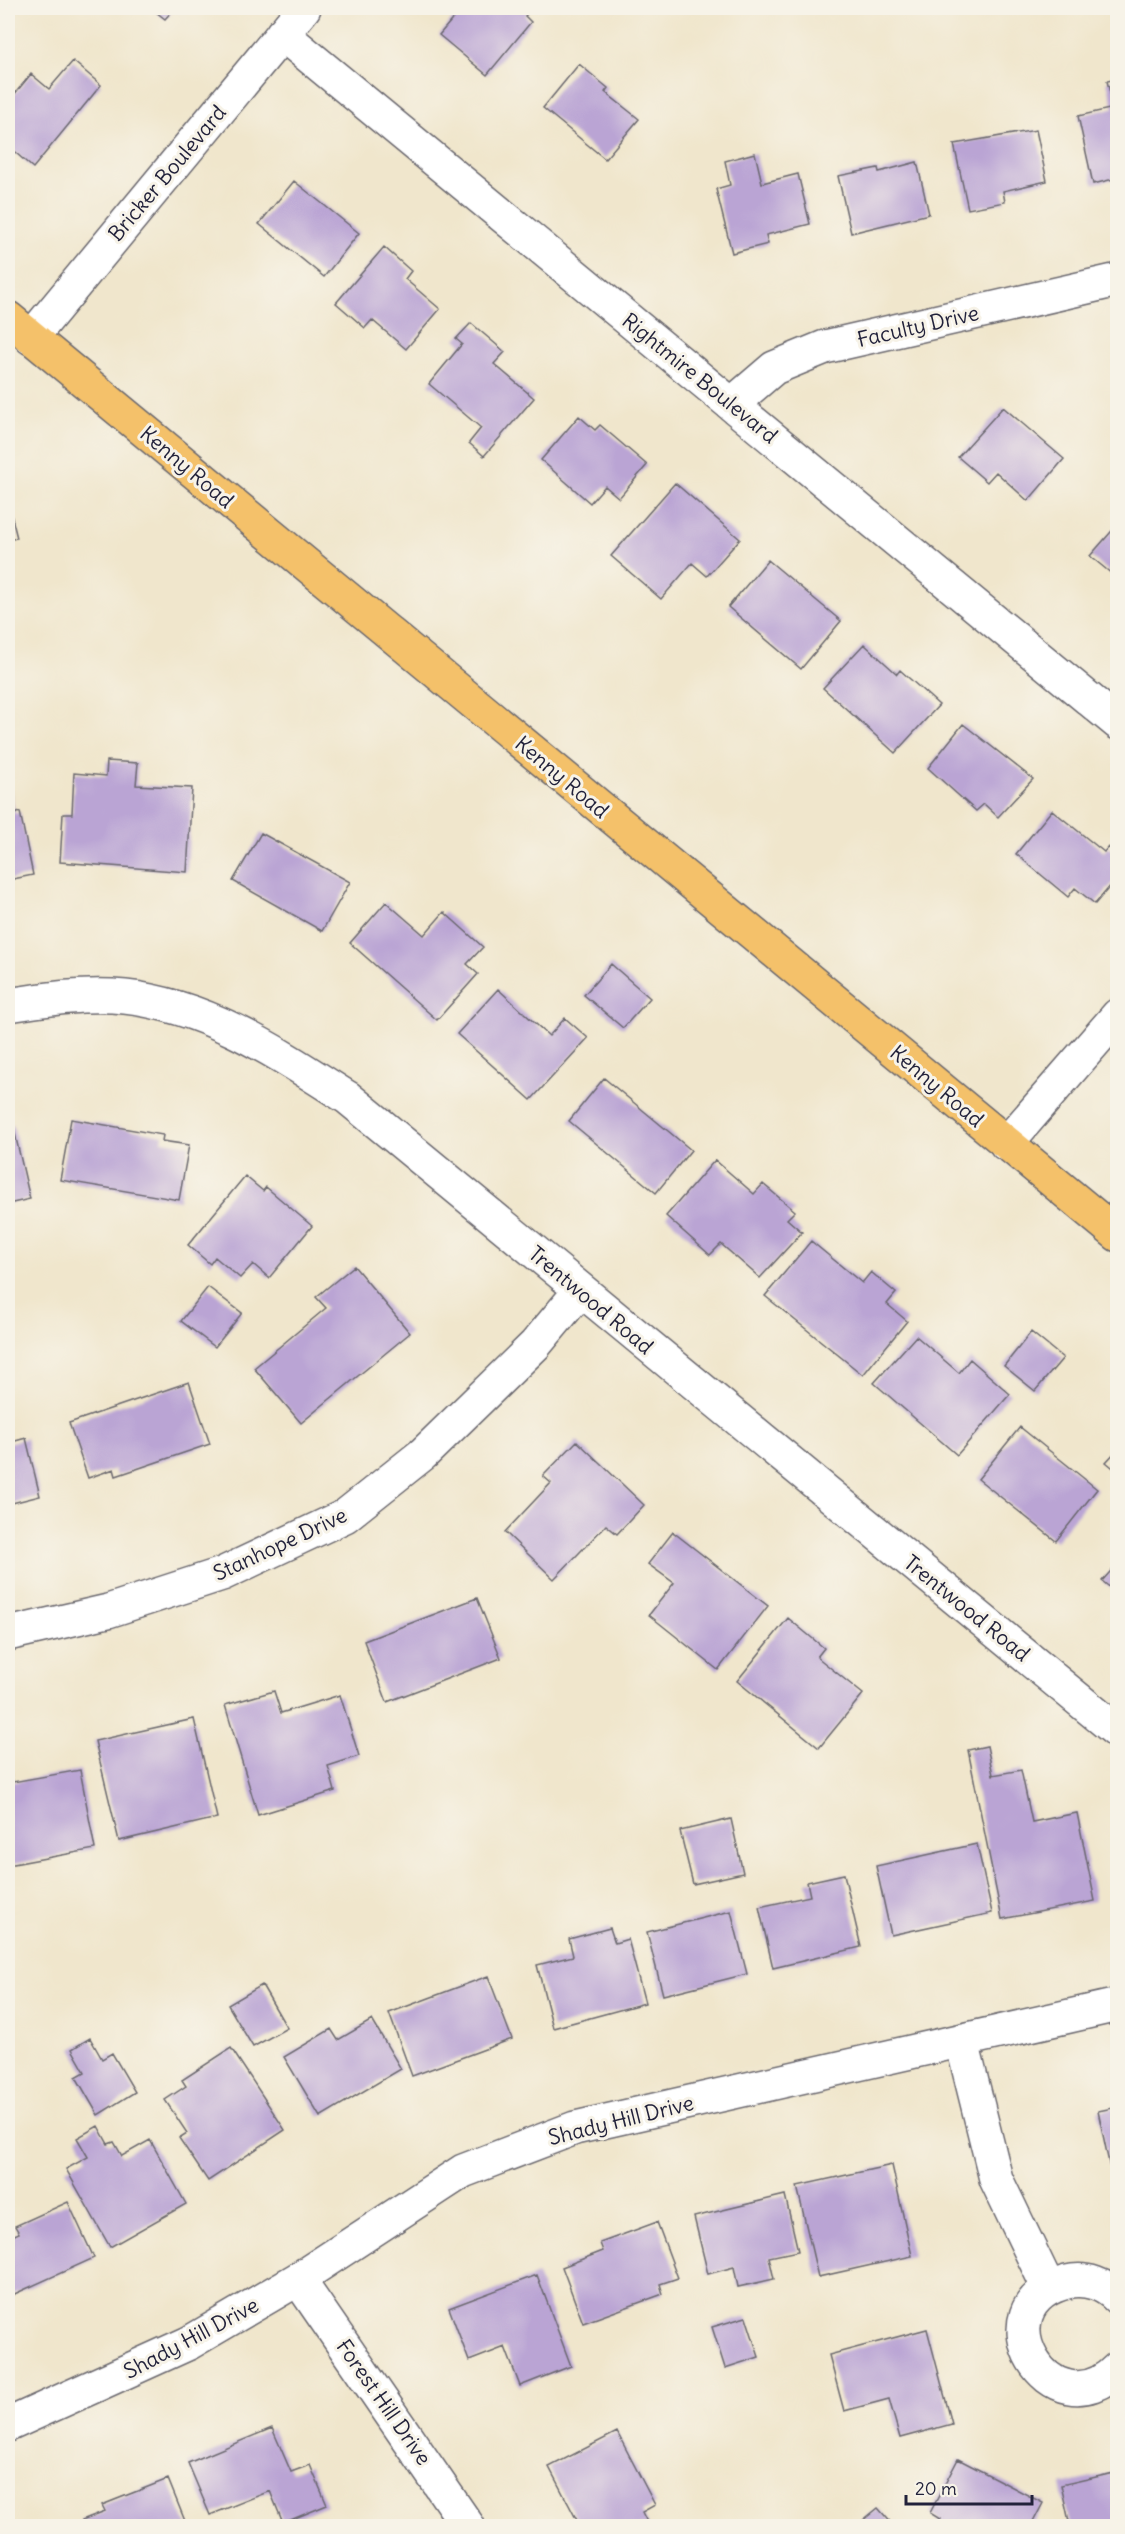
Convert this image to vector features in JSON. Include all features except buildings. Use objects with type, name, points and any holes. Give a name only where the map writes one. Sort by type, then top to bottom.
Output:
[{"type":"main road","name":"Kenny Road","points":[[15,333],[1118,1235]]},
{"type":"street","name":"Bricker Boulevard","points":[[15,333],[304,8]]},
{"type":"street","name":"Rightmire Boulevard","points":[[282,34],[392,128],[732,404],[1118,723]]},
{"type":"street","name":"Faculty Drive","points":[[732,404],[774,368],[825,347],[1118,280]]},
{"type":"street","name":"Trentwood Road","points":[[8,1005],[65,997],[126,998],[182,1010],[253,1038],[348,1098],[1118,1732]]},
{"type":"street","points":[[1006,1144],[1118,1015]]},
{"type":"street","name":"Stanhope Drive","points":[[8,1634],[108,1611],[222,1574],[345,1516],[423,1454],[535,1345],[580,1291]]},
{"type":"street","name":"Shady Hill Drive","points":[[8,2425],[189,2343],[298,2279],[463,2171],[575,2127],[1118,2006]]},
{"type":"street","points":[[962,2042],[996,2179],[1049,2289]]},
{"type":"street","name":"Forest Hill Drive","points":[[298,2279],[468,2526]]},
{"type":"street","points":[[1118,2298],[1109,2290],[1092,2282],[1074,2280],[1049,2289],[1040,2295],[1029,2310],[1024,2328],[1025,2347],[1033,2364],[1053,2381],[1078,2387],[1094,2385],[1109,2377],[1118,2368]]}]
